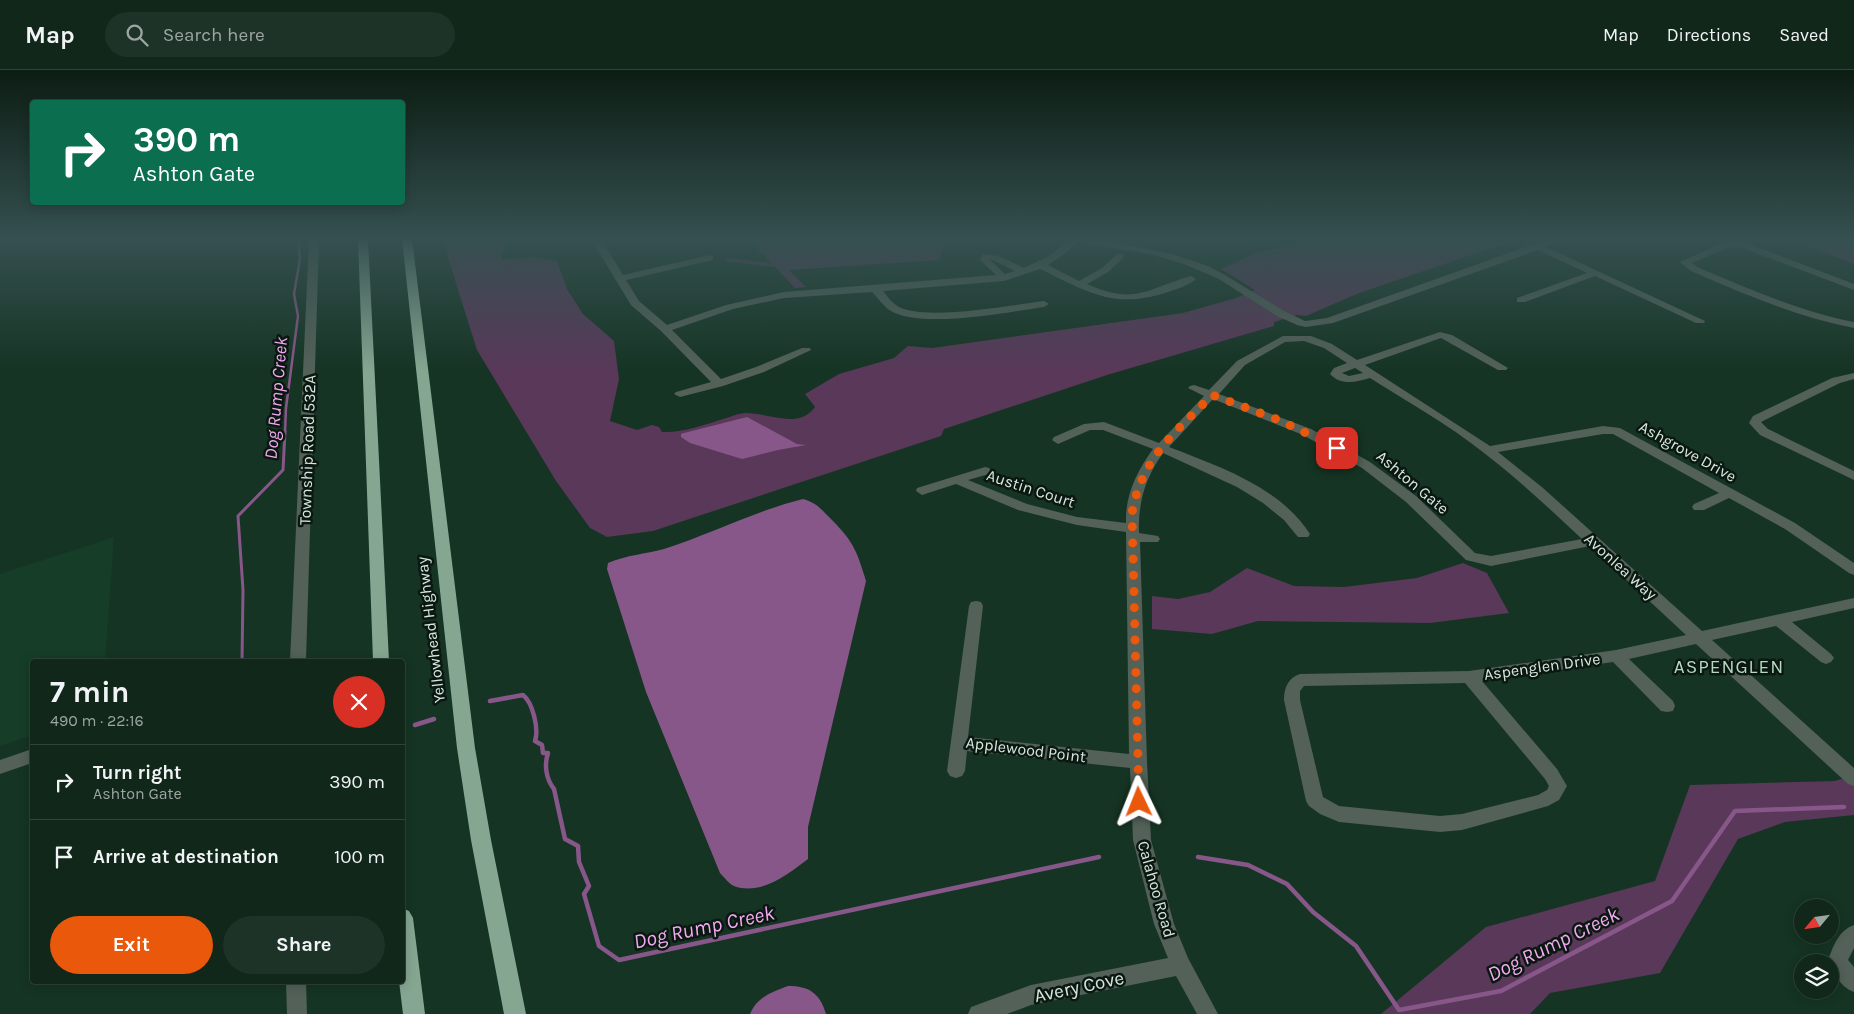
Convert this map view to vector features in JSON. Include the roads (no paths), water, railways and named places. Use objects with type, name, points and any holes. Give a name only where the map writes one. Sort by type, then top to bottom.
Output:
[{"type":"highway","points":[[365,283],[381,659]]},
{"type":"highway","name":"Yellowhead Highway","points":[[412,283],[466,748],[481,840],[515,1014]]},
{"type":"highway","points":[[405,942],[414,1014]]},
{"type":"street","name":"Township Road 532A","points":[[298,659],[312,283]]},
{"type":"street","points":[[622,283],[635,303],[666,329],[719,384]]},
{"type":"street","points":[[666,329],[758,299],[784,295],[948,283]]},
{"type":"street","points":[[1081,284],[1101,293],[1118,297],[1166,290],[1181,283]]},
{"type":"street","points":[[1222,283],[1283,321],[1287,333]]},
{"type":"street","name":"Avonlea Way","points":[[1232,283],[1288,319],[1314,327],[1312,336],[1488,450],[1538,491],[1854,779]]},
{"type":"street","points":[[1287,333],[1293,324],[1328,321],[1434,283]]},
{"type":"street","points":[[1520,300],[1567,283]]},
{"type":"street","points":[[1617,283],[1700,321]]},
{"type":"street","points":[[1728,283],[1787,308],[1854,325]]},
{"type":"street","points":[[876,288],[896,310],[916,315],[949,314],[1044,304]]},
{"type":"street","points":[[1312,336],[1328,321]]},
{"type":"street","name":"Calahoo Road","points":[[1208,1014],[1181,964],[1164,924],[1142,840],[1138,762],[1132,513],[1136,492],[1146,468],[1160,449],[1241,363],[1287,333],[1312,336]]},
{"type":"street","points":[[1371,374],[1345,380],[1336,374],[1338,370],[1440,335],[1448,337],[1502,368]]},
{"type":"street","points":[[680,394],[766,369],[806,350]]},
{"type":"street","points":[[1854,376],[1836,380],[1757,419],[1755,423],[1764,432],[1854,476]]},
{"type":"street","points":[[1194,388],[1212,395]]},
{"type":"street","name":"Ashton Gate","points":[[1212,395],[1307,432],[1366,465],[1411,499],[1460,549],[1472,557],[1491,561],[1593,541]]},
{"type":"street","points":[[1058,440],[1088,427],[1104,426],[1215,470],[1276,505],[1296,522],[1303,534]]},
{"type":"street","name":"Ashgrove Drive","points":[[1488,450],[1603,430],[1616,431],[1790,526],[1854,570]]},
{"type":"street","points":[[922,491],[985,471]]},
{"type":"street","name":"Austin Court","points":[[956,480],[1022,507],[1132,532],[1153,539]]},
{"type":"street","points":[[1699,507],[1728,492]]},
{"type":"street","name":"Aspenglen Drive","points":[[1469,676],[1551,774],[1558,786],[1553,795],[1542,801],[1462,822],[1440,824],[1339,814],[1326,809],[1315,801],[1292,700],[1292,689],[1300,680],[1469,676],[1532,670],[1616,656],[1854,604]]},
{"type":"street","name":"Applewood Point","points":[[976,606],[959,743],[1138,762]]},
{"type":"street","points":[[1779,620],[1826,658]]},
{"type":"street","points":[[1616,656],[1667,706]]},
{"type":"street","points":[[956,771],[959,743]]},
{"type":"street","points":[[0,767],[30,757]]},
{"type":"street","points":[[1854,934],[1845,943],[1838,960],[1841,968],[1854,982]]},
{"type":"street","name":"Avery Cove","points":[[978,1014],[1032,995],[1181,964]]},
{"type":"street","points":[[296,984],[296,1014]]},
{"type":"waterway","name":"Dog Rump Creek","points":[[285,432],[286,408],[298,316],[294,294],[296,283]]},
{"type":"waterway","name":"Dog Rump Creek","points":[[242,659],[243,590],[238,516],[283,470],[285,431]]},
{"type":"waterway","name":"Dog Rump Creek","points":[[490,701],[523,695],[530,704],[536,723],[535,741],[542,745],[543,753],[548,753],[546,772],[554,789],[565,839],[578,846],[579,862],[589,886],[584,894],[599,946],[619,960],[1099,857]]},
{"type":"waterway","name":"Dog Rump Creek","points":[[415,725],[434,719]]},
{"type":"waterway","name":"Dog Rump Creek","points":[[1198,857],[1248,865],[1287,884],[1313,912],[1356,946],[1399,1010],[1501,991],[1672,901],[1735,811],[1844,807]]},
{"type":"district","name":"ASPENGLEN","points":[[1729,666]]}]
